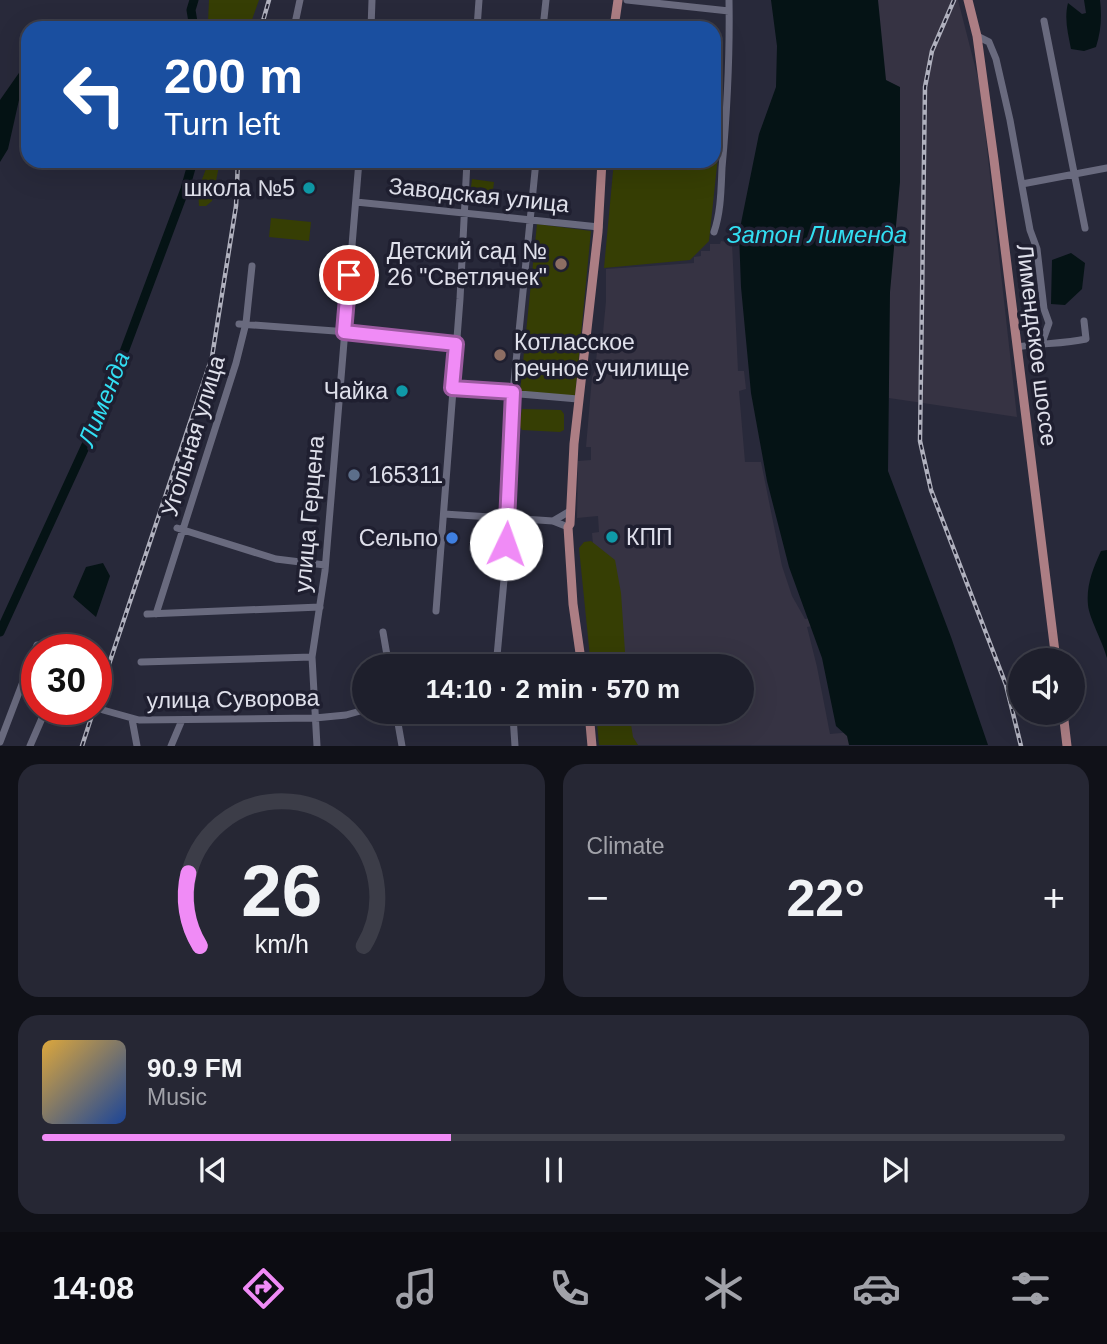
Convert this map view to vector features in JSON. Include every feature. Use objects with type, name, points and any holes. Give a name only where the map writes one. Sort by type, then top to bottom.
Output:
[{"type":"main road","points":[[615,21],[618,0]]},
{"type":"main road","name":"Лимендское шоссе","points":[[968,0],[977,36],[1055,648]]},
{"type":"main road","points":[[580,654],[573,604],[568,527],[603,168]]},
{"type":"main road","points":[[590,724],[592,746]]},
{"type":"main road","points":[[1065,725],[1067,746]]},
{"type":"street","points":[[296,21],[300,0]]},
{"type":"street","points":[[371,21],[372,0]]},
{"type":"street","points":[[478,21],[479,0]]},
{"type":"street","points":[[544,21],[546,0]]},
{"type":"street","points":[[627,0],[729,11]]},
{"type":"street","points":[[714,232],[718,219],[723,152],[729,0]]},
{"type":"street","points":[[1044,21],[1085,228]]},
{"type":"street","name":"Лимендское шоссе","points":[[977,36],[989,42],[996,59],[1030,230],[1037,249],[1042,300],[1049,323],[1042,343]]},
{"type":"street","name":"улица Герцена","points":[[317,746],[312,657],[325,565],[358,168]]},
{"type":"street","points":[[436,611],[466,214],[467,168]]},
{"type":"street","points":[[497,654],[513,392],[535,168]]},
{"type":"street","points":[[1022,184],[1107,168]]},
{"type":"street","name":"Заводская улица","points":[[356,202],[599,227]]},
{"type":"street","name":"Угольная улица","points":[[252,265],[243,324],[181,529],[152,614],[320,607]]},
{"type":"street","points":[[1017,347],[1086,339],[1084,321]]},
{"type":"street","points":[[243,324],[456,344]]},
{"type":"street","points":[[452,388],[579,399]]},
{"type":"street","points":[[553,521],[570,511]]},
{"type":"street","points":[[444,514],[553,521],[568,527]]},
{"type":"street","points":[[181,529],[276,559],[325,565]]},
{"type":"street","points":[[383,632],[387,654]]},
{"type":"street","points":[[141,662],[312,657]]},
{"type":"street","points":[[0,742],[21,687]]},
{"type":"street","name":"улица Суворова","points":[[112,713],[132,719],[182,720],[315,718],[352,713]]},
{"type":"street","points":[[132,719],[137,746]]},
{"type":"street","points":[[171,746],[182,720]]},
{"type":"street","points":[[398,724],[402,746]]},
{"type":"street","points":[[514,724],[516,746]]},
{"type":"street","points":[[30,746],[39,725]]},
{"type":"shaded area","points":[[873,0],[958,0],[980,86],[1017,417],[889,398]]},
{"type":"shaded area","points":[[721,241],[732,243],[738,371],[744,371],[746,389],[739,391],[745,462],[761,462],[782,566],[792,596],[805,619],[822,616],[824,624],[807,627],[830,734],[852,732],[853,745],[609,745],[607,724],[754,724],[754,654],[602,654],[592,533],[599,532],[598,516],[577,518],[578,461],[591,460],[591,447],[586,447],[592,377],[598,343],[602,343],[606,269],[694,263],[694,257],[701,256],[701,251],[710,251],[710,244],[720,244]]},
{"type":"green space","points":[[209,0],[259,0],[252,21],[208,21]]},
{"type":"green space","points":[[206,168],[219,168],[212,201],[206,206],[199,206],[198,190]]},
{"type":"green space","points":[[613,168],[717,168],[709,241],[690,260],[604,268]]},
{"type":"green space","points":[[472,179],[494,182],[491,207],[469,204]]},
{"type":"green space","points":[[271,218],[311,222],[309,241],[269,237]]},
{"type":"green space","points":[[537,224],[591,231],[575,396],[520,392]]},
{"type":"green space","points":[[522,409],[561,410],[564,414],[564,430],[522,430],[519,425]]},
{"type":"green space","points":[[591,541],[615,560],[621,593],[625,654],[590,654],[579,548],[584,542]]},
{"type":"green space","points":[[597,724],[631,724],[633,737],[638,745],[599,745]]},
{"type":"water","name":"Затон Лименда","points":[[771,0],[878,0],[886,80],[900,87],[900,182],[890,292],[888,471],[951,637],[988,745],[849,745],[847,736],[836,726],[822,658],[789,567],[767,481],[751,393],[739,233],[759,134],[776,87],[777,46]]},
{"type":"water","points":[[1084,0],[1100,0],[1101,18],[1096,47],[1084,51],[1071,49],[1066,15],[1068,3],[1082,14],[1086,13]]},
{"type":"water","points":[[21,70],[21,91],[8,149],[0,162],[0,100]]},
{"type":"water","points":[[1071,253],[1085,263],[1082,289],[1065,305],[1051,304],[1052,260]]},
{"type":"water","points":[[1107,550],[1107,658],[1091,617],[1088,598],[1095,564],[1101,551]]},
{"type":"water","points":[[103,563],[110,576],[96,617],[73,597],[86,567]]},
{"type":"waterway","name":"Лименда","points":[[193,21],[191,10],[194,0]]},
{"type":"waterway","name":"Лименда","points":[[0,632],[103,408],[191,168]]},
{"type":"railway","points":[[263,21],[269,0]]},
{"type":"railway","points":[[954,0],[932,51],[925,87],[920,441],[931,490],[1006,685],[1021,746]]},
{"type":"railway","points":[[112,655],[212,357],[236,206],[238,168]]},
{"type":"railway","points":[[82,746],[89,725]]},
{"type":"place","name":"школа №5","points":[[309,188]]},
{"type":"place","name":"Детский сад № 26 \"Светлячек\"","points":[[561,264]]},
{"type":"place","name":"Котласское речное училище","points":[[500,355]]},
{"type":"place","name":"Чайка","points":[[402,391]]},
{"type":"place","name":"165311","points":[[354,475]]},
{"type":"place","name":"КПП","points":[[612,537]]},
{"type":"place","name":"Сельпо","points":[[452,538]]},
{"type":"route","points":[[349,275],[344,332],[456,344],[452,388],[513,392],[506,544]]}]
